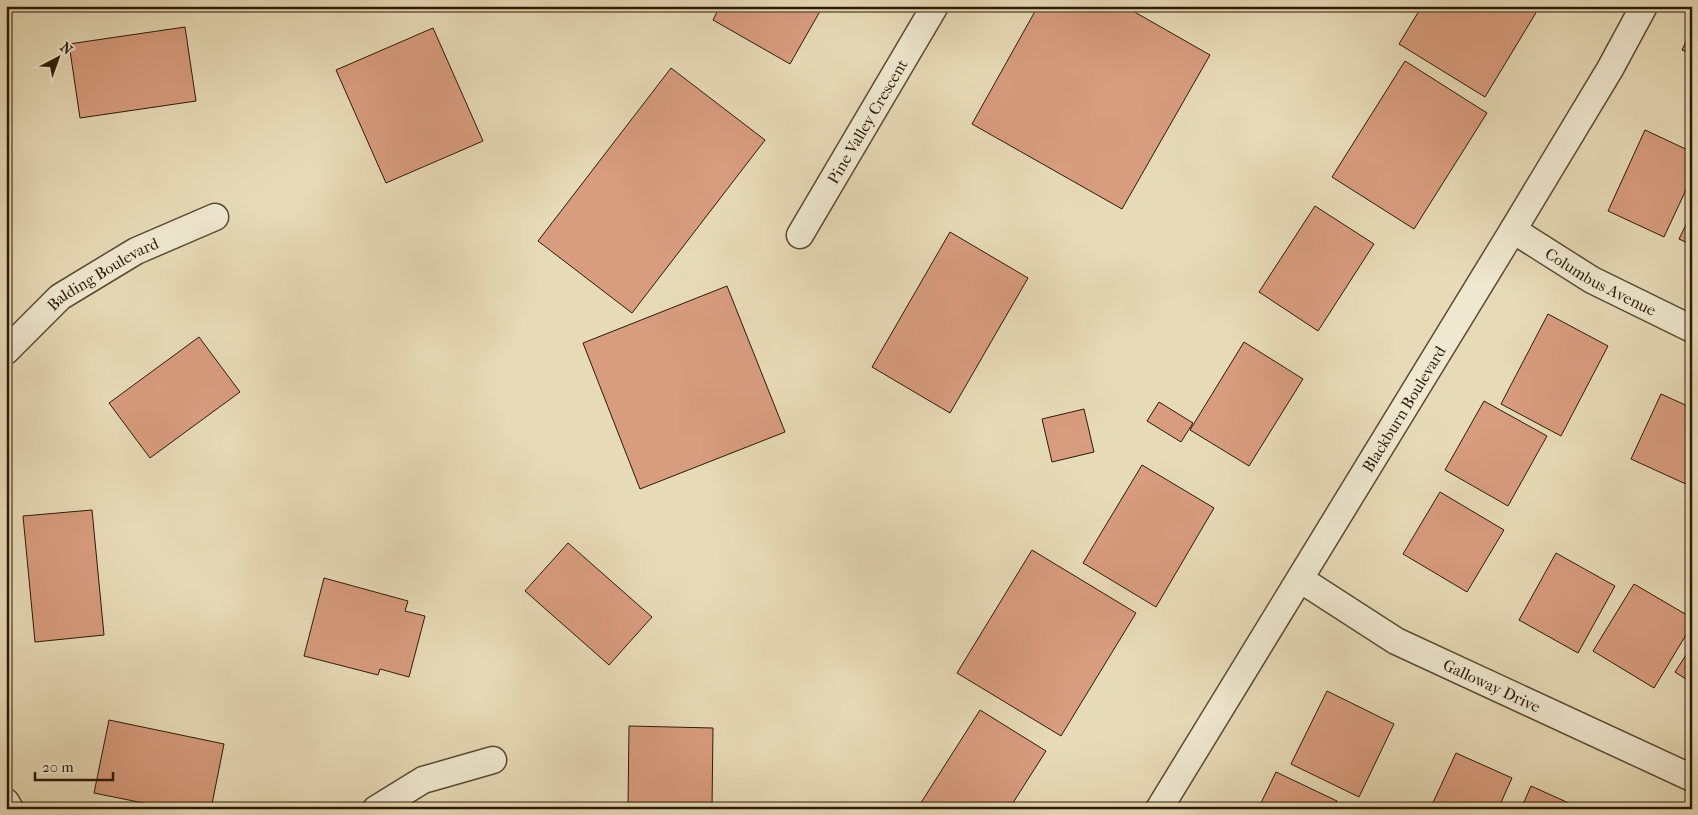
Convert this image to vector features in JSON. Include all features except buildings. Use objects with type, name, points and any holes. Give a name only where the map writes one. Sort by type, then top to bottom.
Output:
[{"type":"street","name":"Pine Valley Crescent","points":[[800,236],[935,6]]},
{"type":"street","name":"Blackburn Boulevard","points":[[1159,809],[1513,230],[1610,69],[1644,6]]},
{"type":"street","name":"Balding Boulevard","points":[[6,351],[60,297],[136,251],[214,217]]},
{"type":"street","name":"Columbus Avenue","points":[[1513,230],[1592,280],[1692,329]]},
{"type":"street","name":"Galloway Drive","points":[[1300,579],[1396,641],[1692,778]]},
{"type":"street","points":[[376,809],[423,780],[493,760]]},
{"type":"street","points":[[6,802],[10,809]]}]
